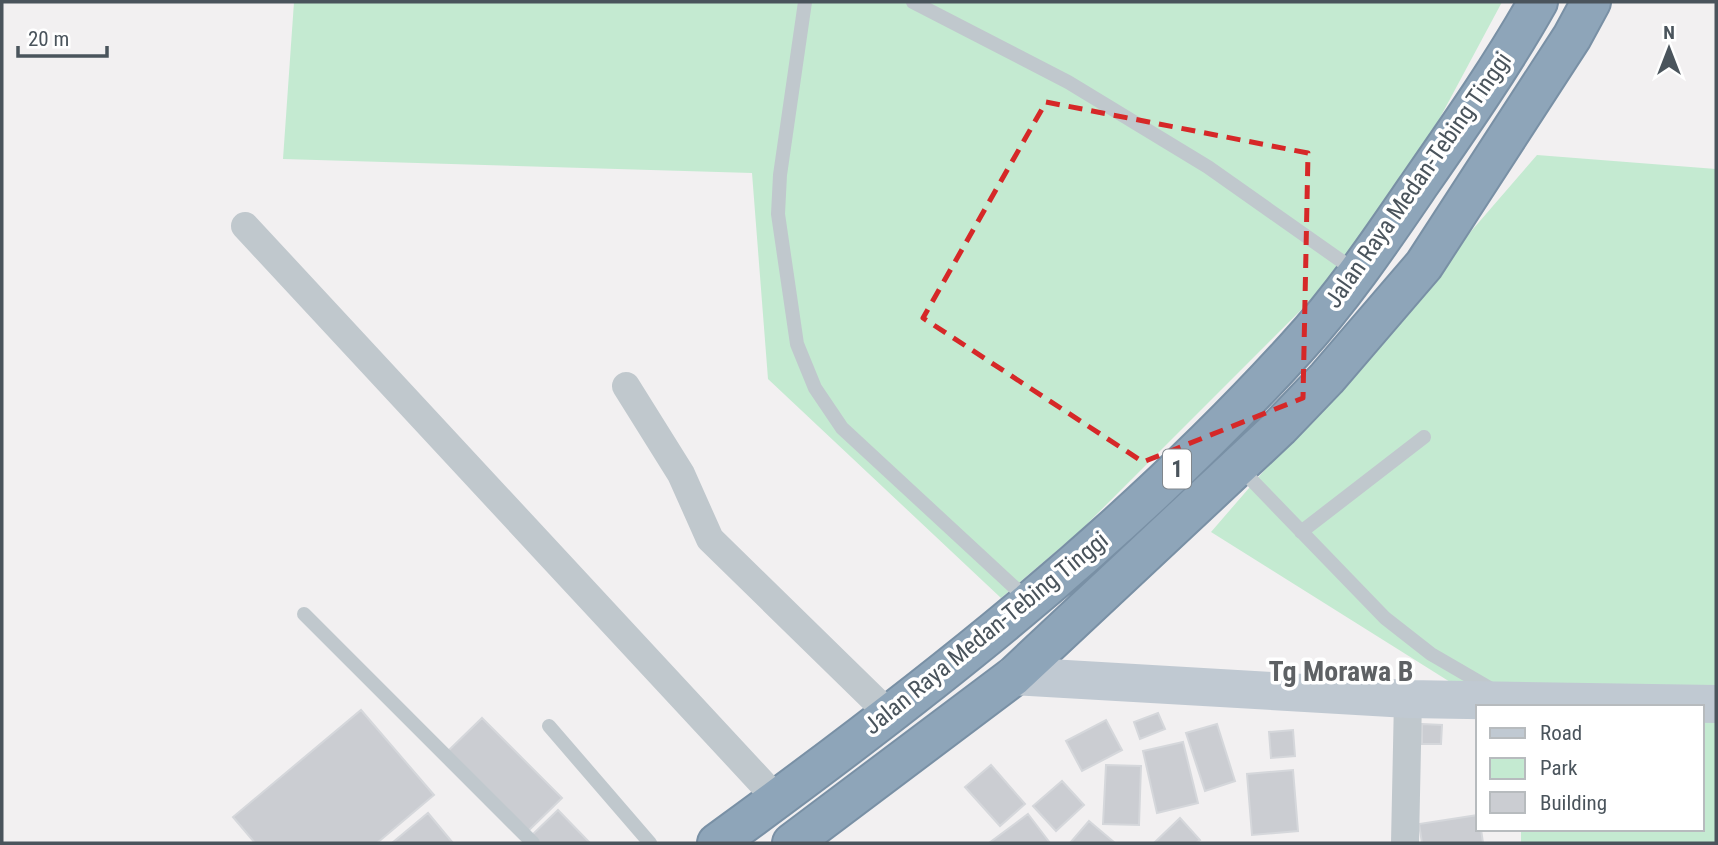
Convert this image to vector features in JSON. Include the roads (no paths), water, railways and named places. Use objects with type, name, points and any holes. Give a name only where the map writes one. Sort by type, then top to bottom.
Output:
[{"type":"highway","name":"Jalan Raya Medan-Tebing Tinggi","points":[[716,843],[1031,603],[1112,532],[1214,432],[1296,348],[1359,273],[1508,53],[1538,2]]},
{"type":"highway","name":"Jalan Raya Medan-Tebing Tinggi","points":[[792,843],[1014,676],[1238,466],[1327,378],[1424,265],[1565,48],[1591,2]]},
{"type":"street","points":[[245,226],[776,798]]},
{"type":"street","points":[[626,386],[681,474],[710,538],[888,713]]},
{"type":"street","points":[[1014,676],[1408,699],[1716,704]]},
{"type":"street","points":[[1405,843],[1408,699]]},
{"type":"lane","points":[[805,2],[780,174],[778,214],[797,344],[815,388],[842,428],[1031,603]]},
{"type":"lane","points":[[913,2],[1068,82],[1208,167],[1359,273]]},
{"type":"lane","points":[[1301,532],[1424,438]]},
{"type":"lane","points":[[1238,466],[1394,625],[1431,654],[1511,701]]},
{"type":"lane","points":[[304,614],[533,843]]},
{"type":"lane","points":[[549,726],[650,843]]},
{"type":"district","name":"Tg Morawa B","points":[[1341,671]]}]
